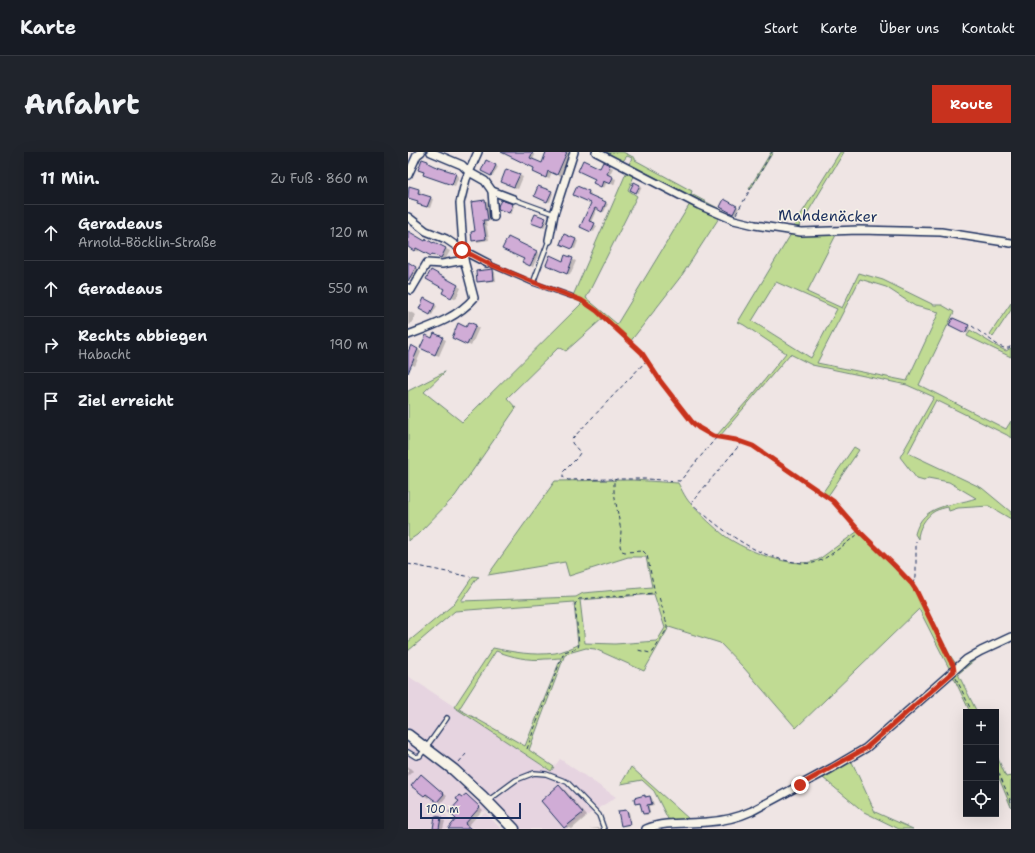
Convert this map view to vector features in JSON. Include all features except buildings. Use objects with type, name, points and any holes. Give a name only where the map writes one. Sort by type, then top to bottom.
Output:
[{"type":"main road","points":[[408,735],[454,770],[514,829]]},
{"type":"street","points":[[408,176],[417,155],[421,152]]},
{"type":"street","points":[[431,152],[462,165],[469,172],[485,181],[492,191],[494,217]]},
{"type":"street","points":[[408,335],[459,313],[468,306],[474,298],[462,250],[460,203],[466,179],[478,152]]},
{"type":"street","points":[[548,240],[554,214],[574,152]]},
{"type":"street","name":"Mahdenäcker","points":[[596,152],[699,205],[733,220],[755,225],[801,232],[859,230],[941,232],[1011,243]]},
{"type":"street","points":[[492,191],[513,199]]},
{"type":"street","points":[[408,217],[426,231],[446,239],[462,250],[487,263]]},
{"type":"street","points":[[408,288],[411,290],[427,263],[442,264],[464,260]]},
{"type":"street","points":[[646,829],[670,824],[723,821],[739,817],[752,811],[866,748],[967,659],[1011,637]]},
{"type":"lane","points":[[513,199],[554,214]]},
{"type":"lane","points":[[533,282],[548,240]]},
{"type":"lane","points":[[487,263],[571,296]]},
{"type":"lane","points":[[408,752],[416,757],[420,756],[447,718]]},
{"type":"lane","points":[[487,801],[516,780],[534,773],[546,774],[567,782],[599,815],[604,829]]},
{"type":"path","points":[[733,220],[772,152]]},
{"type":"path","points":[[571,296],[581,300],[597,311],[642,353],[661,382],[692,422],[704,432],[717,437],[742,442],[753,446],[833,501],[860,532],[912,584],[921,599],[953,665],[955,677],[971,709]]},
{"type":"path","points":[[972,326],[999,346],[1009,348],[1011,345]]},
{"type":"path","points":[[647,360],[572,440],[572,443],[580,453],[563,472],[563,477],[568,480],[611,479],[614,481],[617,479],[647,479],[680,481],[717,437]]},
{"type":"path","points":[[742,442],[692,502],[692,504],[719,527],[744,544],[770,557],[799,563],[814,563],[823,559],[860,532]]},
{"type":"path","points":[[614,481],[614,492],[621,531],[620,546],[625,552],[643,551],[647,555],[655,593],[659,597],[667,624],[667,629],[653,652],[650,653],[638,650]]},
{"type":"path","points":[[912,584],[915,581],[916,576],[916,541]]},
{"type":"path","points":[[408,564],[471,577]]},
{"type":"path","points":[[527,749],[564,652],[578,648],[579,644],[575,604],[577,600],[582,598],[655,593]]},
{"type":"path","points":[[999,773],[1011,802]]},
{"type":"shaded area","points":[[408,676],[551,771],[560,759],[616,797],[566,829],[519,829],[491,801],[485,812],[501,829],[408,829]],"holes":[[[484,812],[485,813],[472,821],[461,813],[451,822],[445,813]]]},
{"type":"green space","points":[[605,152],[623,152],[635,158],[635,160],[692,191],[691,194],[733,216],[629,164],[632,158],[627,156],[623,161]]},
{"type":"green space","points":[[771,152],[773,152],[750,190],[749,189]]},
{"type":"green space","points":[[840,152],[844,152],[799,227],[793,227]]},
{"type":"green space","points":[[627,171],[634,174],[628,190],[637,196],[586,298],[617,324],[690,204],[719,218],[682,275],[630,342],[603,318],[566,351],[559,347],[507,398],[516,408],[455,496],[417,535],[408,541],[408,391],[445,372],[424,392],[462,422],[582,303],[572,298]]},
{"type":"green space","points":[[837,233],[807,292],[842,308],[859,273],[883,280],[934,305],[942,305],[954,312],[919,385],[1006,429],[1011,421],[1011,438],[936,400],[908,453],[982,488],[1011,512],[1011,519],[989,506],[958,508],[949,511],[948,507],[935,511],[926,519],[921,527],[918,539],[915,534],[919,524],[931,511],[976,498],[949,482],[928,478],[924,481],[917,479],[900,457],[934,397],[907,385],[812,365],[790,354],[720,436],[717,435],[755,392],[786,353],[738,322],[791,234]],"holes":[[[860,279],[886,287],[915,306],[939,312],[907,381],[817,363]],[[776,282],[837,309],[811,358],[752,321]]]},
{"type":"green space","points":[[1011,303],[1011,310],[993,337],[990,334]]},
{"type":"green space","points":[[970,330],[1006,351],[1011,348],[1011,357],[967,336]]},
{"type":"green space","points":[[854,447],[859,450],[828,496],[823,492]]},
{"type":"green space","points":[[632,480],[678,483],[691,504],[725,536],[757,553],[783,561],[796,563],[818,560],[858,531],[915,588],[949,654],[956,664],[949,668],[919,609],[796,728],[744,668],[720,643],[669,627],[644,671],[595,649],[586,648],[565,654],[529,750],[554,767],[551,771],[454,707],[493,648],[523,653],[547,654],[561,652],[578,645],[574,602],[455,611],[408,651],[408,642],[454,604],[473,576],[479,577],[461,601],[576,597],[583,593],[652,587],[646,557],[628,557],[569,576],[565,562],[488,575],[555,481]],"holes":[[[654,594],[665,628],[657,641],[615,644],[585,643],[580,600]],[[496,651],[514,657],[527,659],[561,658],[525,746],[459,709]]]},
{"type":"green space","points":[[1011,640],[1011,642],[982,654],[958,674],[976,709],[969,709],[952,674],[975,657]]},
{"type":"green space","points":[[999,761],[1006,777],[1011,776],[1011,807],[999,778]]},
{"type":"green space","points":[[852,762],[875,812],[913,829],[899,829],[864,812],[823,778]]},
{"type":"green space","points":[[631,767],[689,819],[669,821],[654,791],[642,780],[621,784]]},
{"type":"route","points":[[462,250],[487,263],[581,300],[597,311],[642,353],[661,382],[692,422],[704,432],[713,436],[736,440],[753,446],[833,501],[860,532],[894,565],[916,590],[953,665],[954,671],[866,748],[800,785]]}]
